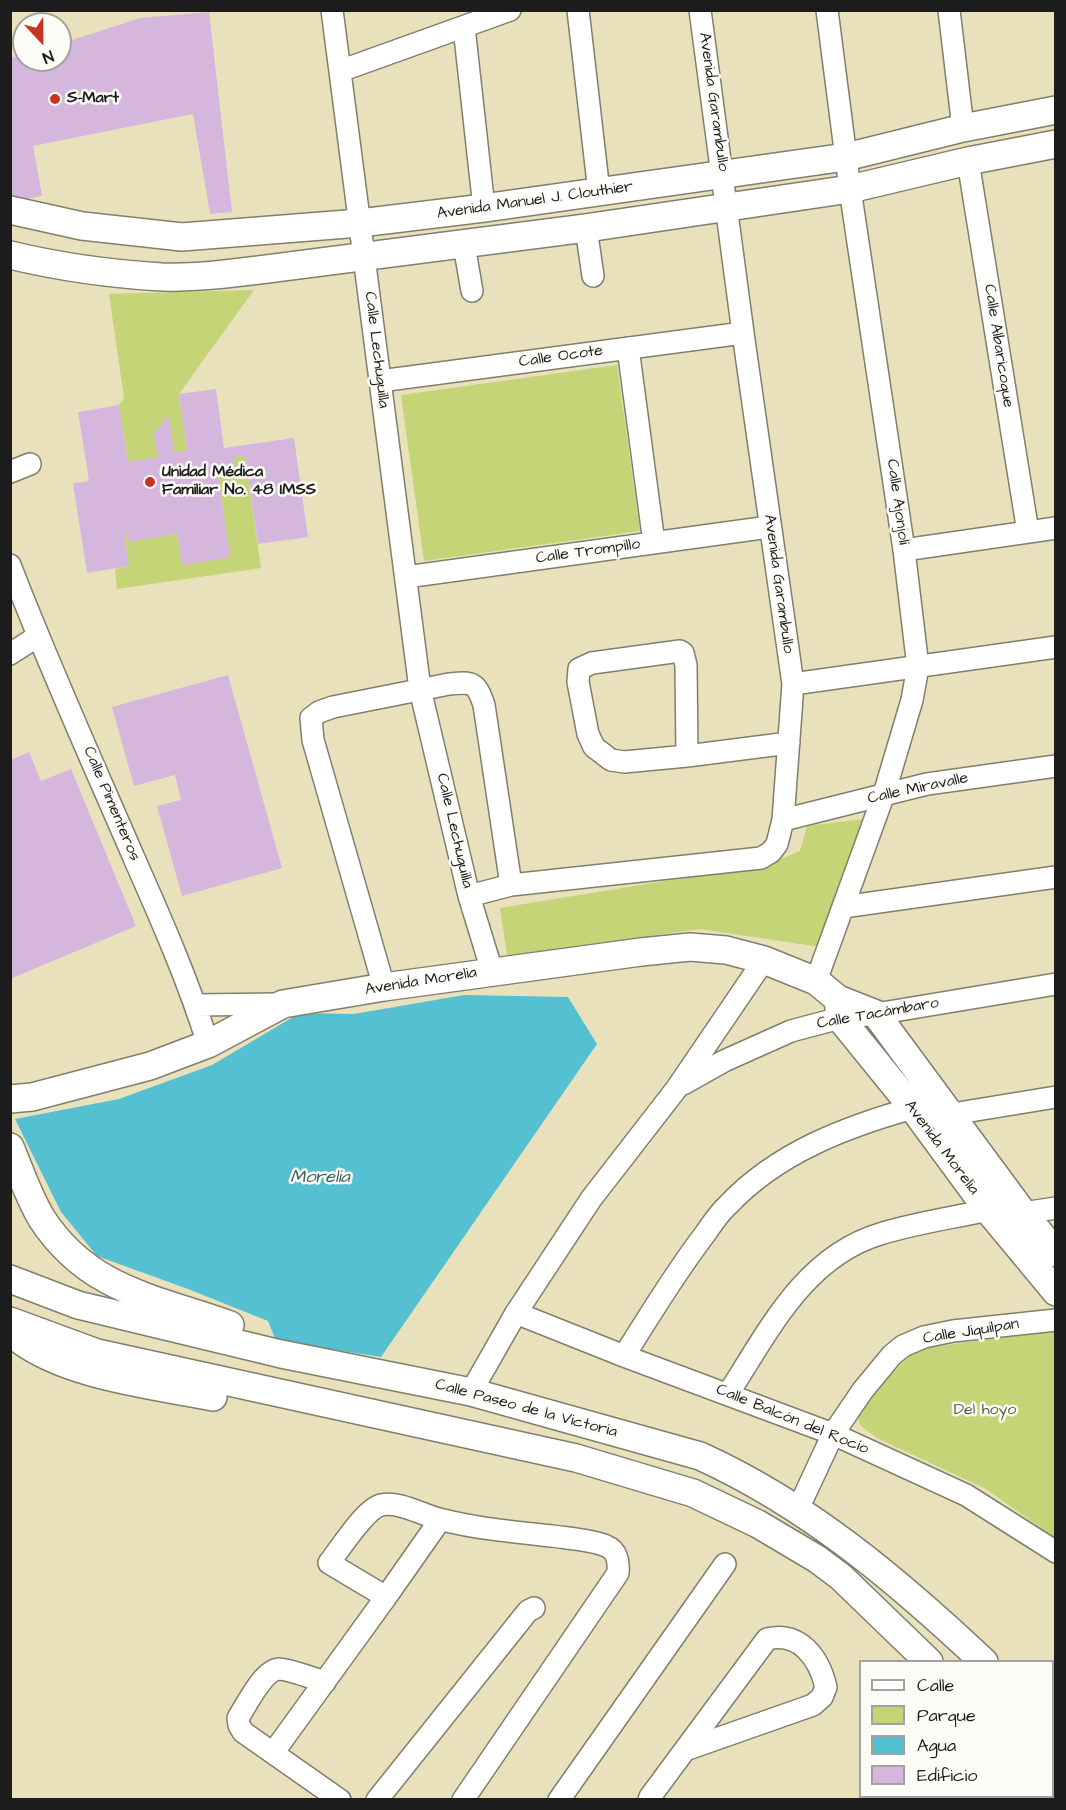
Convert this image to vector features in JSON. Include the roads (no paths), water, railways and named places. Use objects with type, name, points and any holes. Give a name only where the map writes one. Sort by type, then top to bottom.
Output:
[{"type":"main road","name":"Avenida Manuel J. Clouthier","points":[[10,210],[82,226],[182,237],[360,223],[723,176],[846,157],[963,128],[1056,110]]},
{"type":"main road","name":"Avenida Manuel J. Clouthier","points":[[10,255],[89,270],[164,277],[211,275],[464,245],[850,189],[968,161],[1056,144]]},
{"type":"main road","name":"Avenida Morelia","points":[[10,1099],[32,1097],[150,1065],[208,1044],[283,1004],[492,971],[641,951],[690,948],[726,950],[764,960],[816,981],[839,1008],[988,1210],[1056,1292]]},
{"type":"main road","name":"Avenida Morelia","points":[[839,1008],[876,1014],[1023,1213],[1056,1253]]},
{"type":"main road","points":[[10,1147],[41,1218],[60,1243],[80,1263],[105,1280],[124,1289],[236,1327],[253,1335],[281,1354]]},
{"type":"main road","name":"Calle Paseo de la Victoria","points":[[10,1279],[78,1305],[281,1354],[471,1392],[700,1456],[733,1471],[798,1509],[841,1538],[882,1570],[982,1660]]},
{"type":"main road","name":"Calle Paseo de la Victoria","points":[[10,1321],[97,1353],[576,1458],[693,1493],[726,1507],[788,1540],[841,1577],[927,1660]]},
{"type":"main road","points":[[10,1333],[24,1344],[62,1363],[115,1377],[426,1438],[576,1458]]},
{"type":"street","name":"Calle Lechuguilla","points":[[332,10],[420,689],[469,896],[492,971]]},
{"type":"street","points":[[340,71],[510,10]]},
{"type":"street","points":[[578,10],[599,192]]},
{"type":"street","name":"Avenida Garambullo","points":[[469,896],[511,885],[761,858],[771,852],[777,844],[783,820],[793,684],[700,10]]},
{"type":"street","name":"Calle Ajonjolí","points":[[816,981],[884,794],[912,700],[918,667],[904,550],[850,189],[827,10]]},
{"type":"street","points":[[949,10],[963,128]]},
{"type":"street","points":[[464,27],[484,208]]},
{"type":"street","name":"Calle Albaricoque","points":[[968,161],[1028,532]]},
{"type":"street","points":[[586,228],[593,276]]},
{"type":"street","points":[[464,245],[472,291]]},
{"type":"street","name":"Calle Ocote","points":[[380,381],[743,333]]},
{"type":"street","points":[[628,348],[654,543]]},
{"type":"street","name":"Calle Trompillo","points":[[406,577],[770,527]]},
{"type":"street","points":[[904,550],[1056,528]]},
{"type":"street","name":"Calle Pimenteros","points":[[10,565],[38,636],[196,1005],[208,1044]]},
{"type":"street","points":[[10,654],[38,636]]},
{"type":"street","points":[[793,684],[1056,647]]},
{"type":"street","points":[[687,756],[686,664],[680,651],[592,663],[579,669],[578,682],[588,734],[594,747],[611,760],[624,762],[687,756],[789,743]]},
{"type":"street","points":[[384,987],[311,729],[311,718],[319,712],[420,689],[469,682],[476,686],[481,693],[484,705],[511,885]]},
{"type":"street","name":"Calle Miravalle","points":[[783,820],[927,784],[1056,766]]},
{"type":"street","points":[[843,908],[1056,877]]},
{"type":"street","name":"Calle Tacámbaro","points":[[471,1392],[516,1313],[591,1199],[677,1088],[764,960]]},
{"type":"street","name":"Calle Tacámbaro","points":[[876,1014],[1056,984]]},
{"type":"street","points":[[196,1005],[283,1004]]},
{"type":"street","name":"Calle Tacámbaro","points":[[677,1088],[724,1061],[839,1008]]},
{"type":"street","points":[[952,1114],[1056,1098]]},
{"type":"street","points":[[624,1356],[693,1249],[727,1205],[736,1197],[763,1175],[815,1142],[868,1121],[912,1108]]},
{"type":"street","points":[[1023,1213],[1056,1208]]},
{"type":"street","points":[[728,1394],[788,1300],[812,1273],[841,1251],[879,1234],[988,1210]]},
{"type":"street","name":"Calle Balcón del Rocío","points":[[516,1313],[833,1434],[966,1495],[1056,1552]]},
{"type":"street","name":"Calle Jiquilpan","points":[[798,1509],[833,1434],[863,1390],[892,1355],[903,1346],[924,1337],[953,1331],[1056,1320]]},
{"type":"street","points":[[386,1597],[329,1563],[369,1512],[380,1505],[394,1505],[440,1520],[479,1528],[566,1538],[607,1546],[614,1552],[619,1562],[618,1573],[463,1800]]},
{"type":"street","points":[[273,1753],[440,1520]]},
{"type":"street","points":[[559,1800],[724,1564]]},
{"type":"street","points":[[377,1800],[528,1611],[534,1608]]},
{"type":"street","points":[[649,1800],[685,1750],[767,1639],[779,1636],[793,1639],[806,1648],[817,1662],[826,1687],[822,1697],[813,1705],[685,1750]]},
{"type":"street","points":[[325,1682],[279,1669],[270,1673],[264,1678],[238,1718],[238,1725],[243,1732],[340,1800]]},
{"type":"water","name":"Morelia","points":[[464,995],[568,997],[597,1044],[381,1357],[276,1341],[268,1321],[97,1256],[61,1212],[15,1119],[119,1099],[212,1065],[300,1013],[354,1014]]},
{"type":"place","name":"S-Mart","points":[[55,99]]},
{"type":"place","name":"Unidad Médica Familiar No. 48 IMSS","points":[[150,482]]},
{"type":"park label","name":"Del hoyo","points":[[985,1411]]}]
